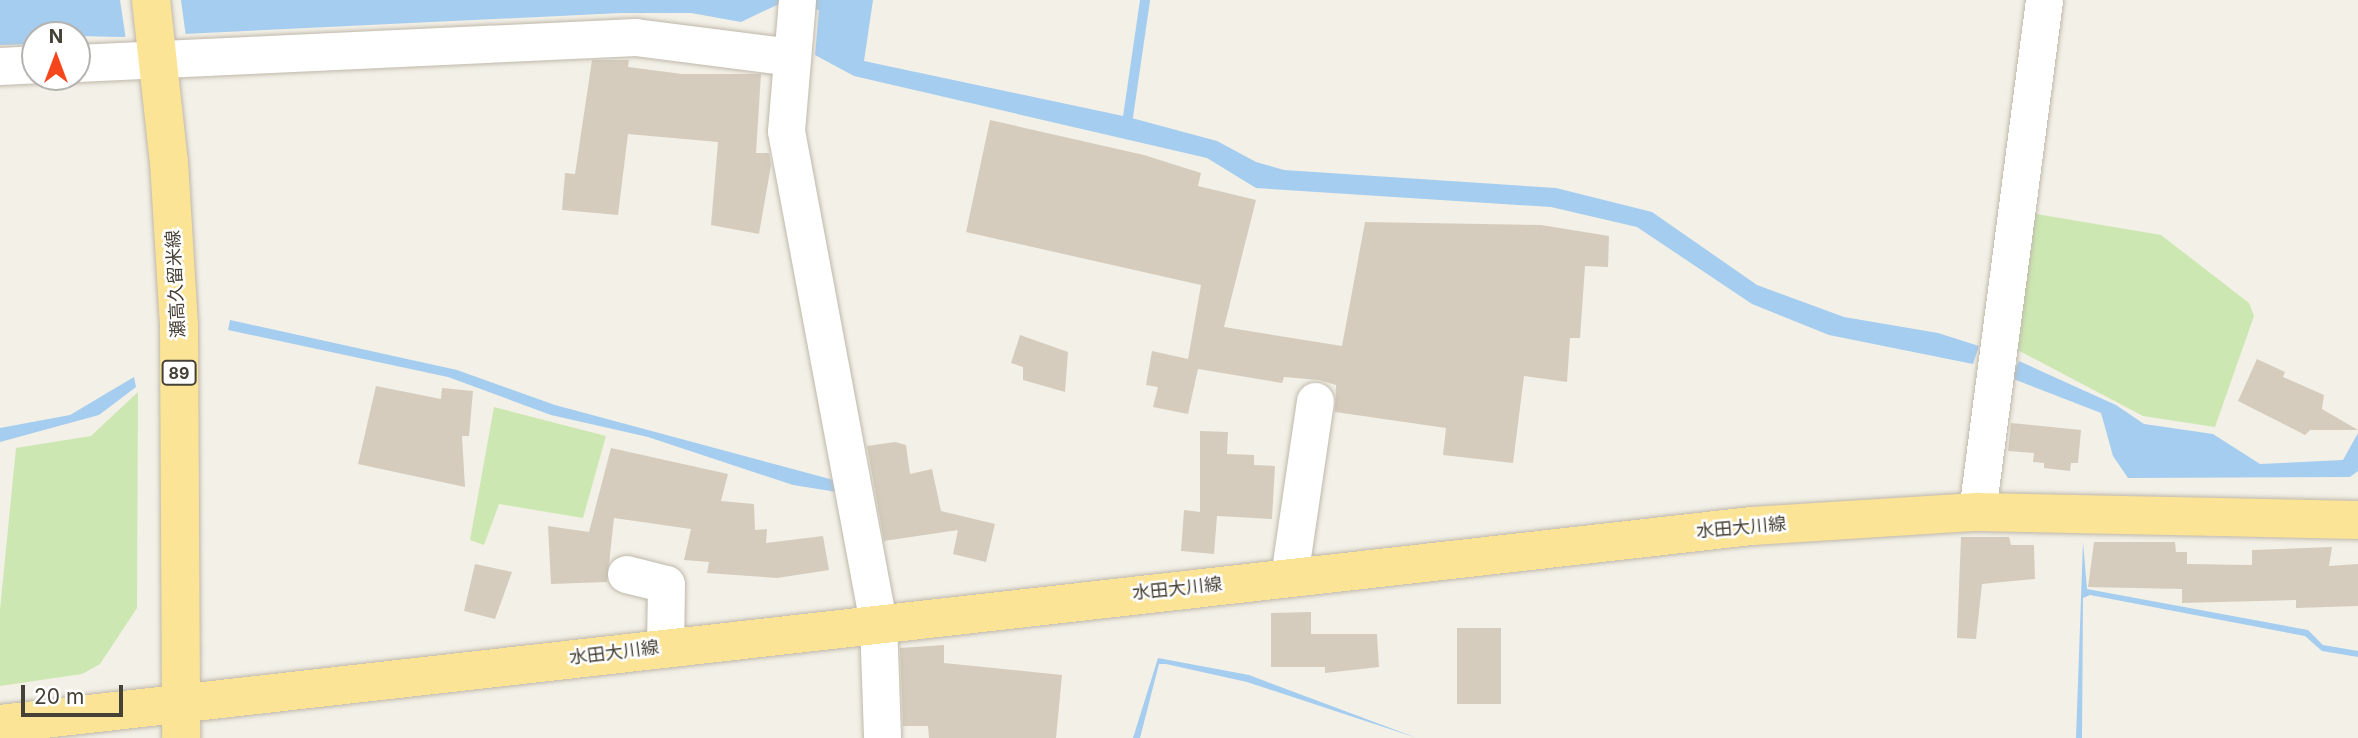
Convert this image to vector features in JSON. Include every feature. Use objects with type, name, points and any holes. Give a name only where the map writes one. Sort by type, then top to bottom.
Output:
[{"type":"main road","name":"瀬高久留米線","points":[[151,0],[158,53],[179,327],[181,720]]},
{"type":"main road","name":"水田大川線","points":[[0,724],[181,720],[665,647],[878,621],[1752,526],[1977,512],[2358,520]]},
{"type":"street","points":[[797,0],[790,57],[786,131],[878,621],[882,738]]},
{"type":"street","points":[[1977,512],[2044,0]]},
{"type":"street","points":[[91,60],[158,53],[635,37],[790,57]]},
{"type":"street","points":[[0,65],[21,64]]},
{"type":"street","points":[[1289,577],[1315,401]]},
{"type":"street","points":[[626,574],[666,584],[665,647]]},
{"type":"green space","points":[[2030,213],[2161,235],[2249,303],[2254,316],[2215,427],[2143,416],[2010,346]]},
{"type":"green space","points":[[138,392],[137,608],[100,664],[82,674],[0,686],[0,610],[16,448],[91,436]]},
{"type":"green space","points":[[494,407],[606,436],[583,518],[499,504],[484,545],[470,540]]},
{"type":"water","points":[[0,0],[873,0],[864,61],[1128,117],[1217,141],[1256,162],[1284,170],[1556,188],[1652,212],[1757,285],[1844,317],[1938,333],[1979,346],[1973,364],[1829,335],[1752,304],[1637,227],[1551,207],[1256,188],[1207,158],[854,76],[815,55],[819,10],[779,4],[741,22],[691,13],[621,13],[121,37],[91,36],[91,21],[21,21],[21,44],[0,45]]},
{"type":"water","points":[[230,320],[457,370],[555,405],[841,482],[837,492],[793,485],[648,437],[551,415],[448,377],[228,330]]},
{"type":"water","points":[[2019,361],[2116,405],[2144,424],[2213,434],[2260,464],[2343,460],[2358,433],[2358,471],[2350,477],[2128,478],[2113,456],[2101,413],[2011,378]]},
{"type":"water","points":[[134,377],[136,387],[99,415],[0,442],[0,428],[70,415]]},
{"type":"water","points":[[2083,542],[2087,589],[2308,630],[2323,645],[2358,651],[2358,657],[2322,651],[2305,636],[2090,595],[2083,598],[2082,738],[2076,738]]},
{"type":"water","points":[[1158,658],[1249,675],[1417,738],[1247,682],[1159,664],[1140,738],[1133,738]]},
{"type":"pier","points":[[120,0],[181,0],[186,37],[126,40]]},
{"type":"building","points":[[592,60],[629,60],[628,67],[682,74],[761,74],[756,153],[769,153],[771,165],[759,234],[711,225],[718,142],[628,134],[618,215],[562,210],[565,173],[575,174]]},
{"type":"building","points":[[990,120],[1144,155],[1201,173],[1198,186],[1256,200],[1224,327],[1342,346],[1365,222],[1541,225],[1609,236],[1608,267],[1585,266],[1580,338],[1570,338],[1567,382],[1524,376],[1513,463],[1443,455],[1446,428],[1335,412],[1336,385],[1319,380],[1284,377],[1282,383],[1198,369],[1188,414],[1153,407],[1158,387],[1146,385],[1152,351],[1188,359],[1201,285],[966,232]]},
{"type":"building","points":[[1020,335],[1068,352],[1065,392],[1023,380],[1023,367],[1011,363]]},
{"type":"building","points":[[2257,359],[2285,372],[2283,377],[2324,395],[2322,409],[2358,430],[2310,430],[2305,435],[2238,401]]},
{"type":"building","points":[[376,386],[441,399],[442,388],[473,391],[469,436],[462,436],[465,487],[358,464]]},
{"type":"building","points":[[2011,423],[2081,430],[2078,463],[2071,463],[2070,471],[2044,468],[2044,463],[2033,462],[2034,453],[2008,451]]},
{"type":"building","points":[[1200,431],[1228,432],[1227,454],[1254,455],[1254,465],[1275,466],[1272,519],[1217,516],[1214,554],[1181,551],[1184,510],[1200,512]]},
{"type":"building","points":[[895,442],[906,445],[910,474],[932,469],[941,511],[995,524],[986,562],[953,554],[958,530],[884,541],[867,446]]},
{"type":"building","points":[[611,448],[728,474],[721,501],[754,504],[755,530],[767,529],[766,543],[823,536],[829,570],[777,578],[707,573],[709,562],[684,560],[691,529],[614,518],[607,582],[551,584],[548,526],[589,532]]},
{"type":"building","points":[[1961,537],[2009,537],[2011,545],[2034,545],[2035,579],[1982,584],[1976,639],[1957,638]]},
{"type":"building","points":[[2094,542],[2175,542],[2176,552],[2187,552],[2187,564],[2252,565],[2252,550],[2332,547],[2329,566],[2358,564],[2358,606],[2296,608],[2296,600],[2182,603],[2182,589],[2088,587]]},
{"type":"building","points":[[475,564],[512,572],[495,619],[464,611]]},
{"type":"building","points":[[1311,612],[1311,634],[1377,634],[1379,667],[1325,673],[1325,667],[1271,667],[1271,613]]},
{"type":"building","points":[[1457,628],[1501,628],[1501,704],[1457,704]]},
{"type":"building","points":[[944,645],[944,663],[1062,675],[1056,738],[929,738],[928,726],[903,726],[900,648]]},
{"type":"waterway","points":[[1128,117],[1145,0]]}]
